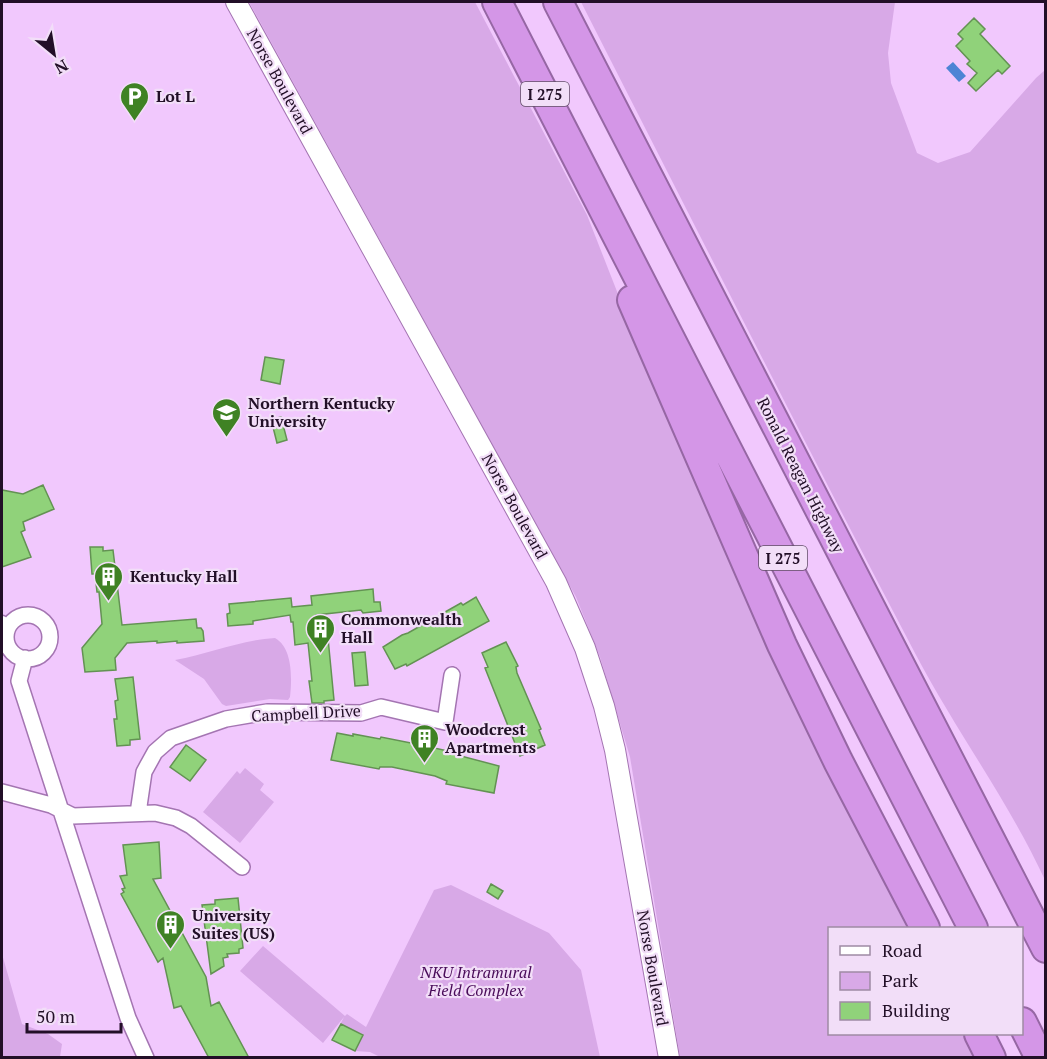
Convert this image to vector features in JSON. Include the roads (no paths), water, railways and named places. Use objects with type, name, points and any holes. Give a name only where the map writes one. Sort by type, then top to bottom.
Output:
[{"type":"highway","name":"I 275","points":[[497,2],[972,927]]},
{"type":"highway","name":"Ronald Reagan Highway","points":[[558,2],[1046,948]]},
{"type":"highway","points":[[593,188],[626,288],[777,635],[807,699],[924,927]]},
{"type":"highway","points":[[1023,1024],[1040,1058]]},
{"type":"highway","points":[[980,1035],[991,1058]]},
{"type":"street","name":"Norse Boulevard","points":[[236,2],[556,582],[573,617],[597,683],[615,750],[669,1058]]},
{"type":"street","points":[[30,615],[43,620],[47,625],[50,639],[44,652],[39,656],[25,658],[13,652],[9,647],[5,625],[30,615]]},
{"type":"street","points":[[25,658],[20,681],[128,1018],[146,1058]]},
{"type":"street","name":"Campbell Drive","points":[[138,813],[144,772],[155,752],[171,738],[226,719],[267,712],[361,712],[381,707],[445,722],[452,675]]},
{"type":"street","points":[[2,792],[59,808],[73,816],[155,813],[176,818],[191,826],[242,867]]},
{"type":"water","points":[[953,62],[966,76],[959,82],[946,68]]},
{"type":"place","name":"Lot L","points":[[135,122]]},
{"type":"place","name":"Northern Kentucky University","points":[[227,438]]},
{"type":"place","name":"Kentucky Hall","points":[[109,602]]},
{"type":"place","name":"Commonwealth Hall","points":[[320,654]]},
{"type":"place","name":"Woodcrest Apartments","points":[[424,764]]},
{"type":"place","name":"University Suites (US)","points":[[171,950]]},
{"type":"park label","name":"NKU Intramural Field Complex","points":[[476,981]]}]
